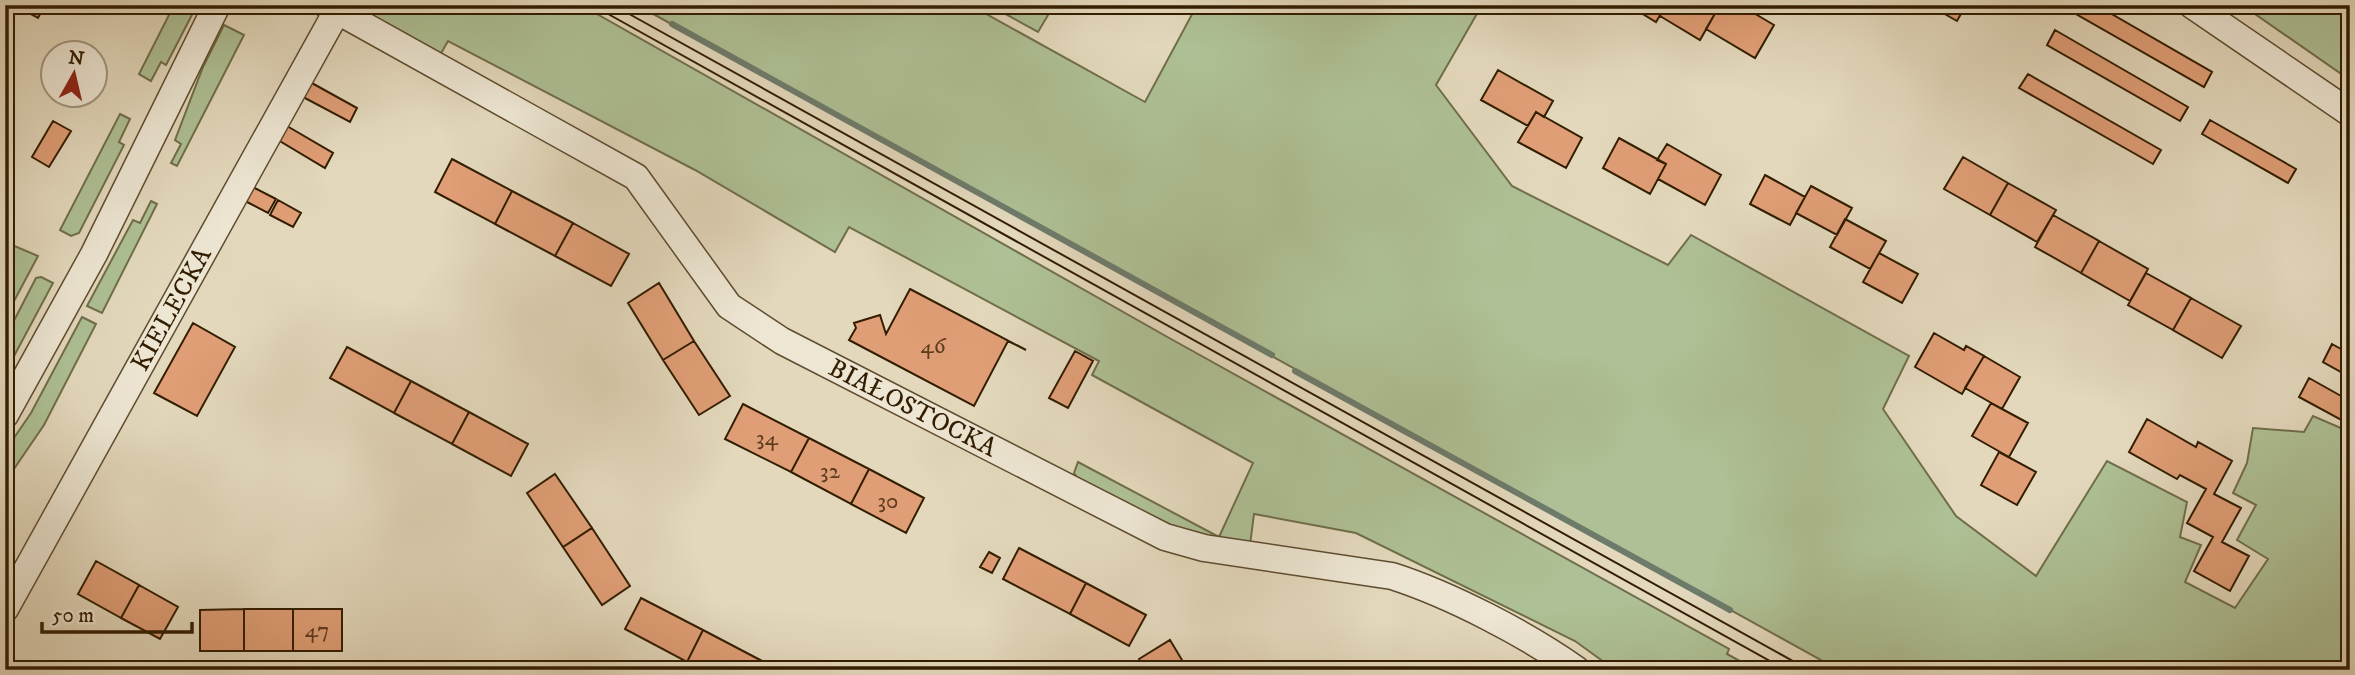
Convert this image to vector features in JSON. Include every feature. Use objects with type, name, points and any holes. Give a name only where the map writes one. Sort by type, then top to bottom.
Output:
[{"type":"street","points":[[5,415],[94,254],[217,5]]},
{"type":"street","points":[[2192,5],[2350,113]]},
{"type":"street","name":"KIELECKA","points":[[5,609],[332,8]]},
{"type":"street","name":"BIAŁOSTOCKA","points":[[332,8],[636,177],[729,306],[782,341],[1165,537],[1204,548],[1392,576],[1419,584],[1549,650],[1577,670]]},
{"type":"green space","points":[[174,5],[195,9],[166,65],[161,62],[151,81],[139,74]]},
{"type":"green space","points":[[346,5],[581,5],[1171,339],[1729,649],[1727,654],[1756,670],[1615,670],[1575,641],[1356,533],[1254,514],[1250,545],[1208,542],[1082,485],[1074,473],[1078,462],[1219,537],[1253,463],[1092,375],[1099,361],[849,227],[835,252],[695,170],[448,41],[439,57]]},
{"type":"green space","points":[[637,5],[970,5],[1145,102],[1197,5],[1482,5],[1436,85],[1512,186],[1668,265],[1691,235],[1909,356],[1883,409],[1956,516],[2036,576],[2107,461],[2187,502],[2180,537],[2201,545],[2185,582],[2235,608],[2268,559],[2237,540],[2256,505],[2233,493],[2247,463],[2253,428],[2304,432],[2313,416],[2350,432],[2350,651],[2337,670],[1839,670]]},
{"type":"green space","points":[[989,5],[1054,5],[1038,32]]},
{"type":"green space","points":[[2242,5],[2350,5],[2350,80]]},
{"type":"green space","points":[[224,25],[244,35],[177,166],[171,163],[181,144],[175,140],[203,67]]},
{"type":"green space","points":[[120,114],[130,119],[119,142],[124,145],[79,233],[71,236],[60,230]]},
{"type":"green space","points":[[151,201],[157,204],[102,313],[87,306],[133,220],[140,223]]},
{"type":"green space","points":[[5,242],[38,256],[5,318]]},
{"type":"green space","points":[[41,277],[53,283],[5,373],[5,338],[36,278]]},
{"type":"green space","points":[[82,317],[96,324],[44,425],[5,482],[5,451],[31,413]]},
{"type":"building","points":[[14,5],[45,5],[38,18]]},
{"type":"building","points":[[1628,5],[1666,5],[1656,22]]},
{"type":"building","points":[[1666,5],[1709,5],[1717,10],[1700,40],[1660,16]]},
{"type":"building","points":[[1720,5],[1740,5],[1774,25],[1755,58],[1706,29]]},
{"type":"building","points":[[1929,5],[1966,5],[1957,21]]},
{"type":"building","points":[[2071,5],[2096,5],[2212,72],[2204,87],[2069,10]]},
{"type":"building","points":[[2055,30],[2188,107],[2180,121],[2047,45]]},
{"type":"building","points":[[1498,70],[1553,101],[1544,117],[1536,112],[1528,126],[1481,100]]},
{"type":"building","points":[[2028,74],[2161,150],[2153,164],[2019,88]]},
{"type":"building","points":[[310,82],[357,108],[350,122],[303,97]]},
{"type":"building","points":[[1536,112],[1582,138],[1566,168],[1518,142]]},
{"type":"building","points":[[2210,120],[2296,169],[2288,183],[2202,134]]},
{"type":"building","points":[[53,121],[71,131],[49,167],[32,157]]},
{"type":"building","points":[[287,126],[333,153],[325,168],[278,140]]},
{"type":"building","points":[[1619,138],[1666,164],[1650,194],[1603,168]]},
{"type":"building","points":[[1667,144],[1721,175],[1705,205],[1658,179],[1666,164],[1657,160]]},
{"type":"building","points":[[1963,157],[2008,183],[1990,215],[1944,189]]},
{"type":"building","points":[[452,159],[512,191],[495,224],[435,192]]},
{"type":"building","points":[[1765,175],[1805,197],[1790,225],[1750,204]]},
{"type":"building","points":[[2008,183],[2056,210],[2037,242],[1990,215]]},
{"type":"building","points":[[1811,186],[1852,208],[1837,235],[1796,213]]},
{"type":"building","points":[[253,187],[276,199],[268,213],[245,201]]},
{"type":"building","points":[[512,191],[573,223],[555,256],[495,224]]},
{"type":"building","points":[[278,200],[301,213],[293,227],[270,215]]},
{"type":"building","points":[[2053,215],[2099,241],[2081,273],[2035,247]]},
{"type":"building","points":[[1845,219],[1886,241],[1870,269],[1830,247]]},
{"type":"building","points":[[573,223],[629,254],[611,286],[555,256]]},
{"type":"building","points":[[2099,241],[2148,269],[2130,301],[2081,273]]},
{"type":"building","points":[[1879,253],[1918,274],[1902,303],[1863,282]]},
{"type":"building","points":[[2146,273],[2191,298],[2173,330],[2128,305]]},
{"type":"building","points":[[659,283],[694,341],[663,360],[628,303]]},
{"type":"building","points":[[910,289],[1026,350],[1008,341],[974,406],[849,340],[856,328],[854,323],[880,315],[886,334]]},
{"type":"building","points":[[2191,298],[2241,326],[2222,358],[2173,330]]},
{"type":"building","points":[[193,323],[235,347],[197,416],[154,393]]},
{"type":"building","points":[[1934,333],[1964,350],[1966,346],[1984,356],[1962,394],[1915,367]]},
{"type":"building","points":[[694,341],[730,396],[699,415],[663,360]]},
{"type":"building","points":[[2332,344],[2350,354],[2350,377],[2323,362]]},
{"type":"building","points":[[347,347],[411,381],[394,413],[330,378]]},
{"type":"building","points":[[1075,351],[1093,361],[1068,408],[1049,398]]},
{"type":"building","points":[[1984,356],[2020,377],[2002,409],[1965,388]]},
{"type":"building","points":[[2309,378],[2350,401],[2350,414],[2345,422],[2299,397]]},
{"type":"building","points":[[411,381],[469,412],[452,444],[394,413]]},
{"type":"building","points":[[1991,403],[2028,423],[2009,457],[1972,436]]},
{"type":"building","points":[[743,404],[809,438],[791,472],[725,439]]},
{"type":"building","points":[[469,412],[528,444],[511,476],[452,444]]},
{"type":"building","points":[[2147,419],[2196,447],[2198,442],[2232,461],[2214,494],[2241,508],[2222,542],[2249,556],[2230,591],[2194,571],[2213,537],[2187,523],[2206,489],[2180,475],[2177,479],[2129,452]]},
{"type":"building","points":[[809,438],[869,469],[851,504],[791,472]]},
{"type":"building","points":[[1999,452],[2036,472],[2017,505],[1981,485]]},
{"type":"building","points":[[869,469],[924,498],[906,533],[851,504]]},
{"type":"building","points":[[555,474],[592,528],[563,547],[527,493]]},
{"type":"building","points":[[592,528],[630,586],[602,605],[563,547]]},
{"type":"building","points":[[1019,548],[1086,583],[1070,614],[1003,579]]},
{"type":"building","points":[[989,552],[1000,558],[992,573],[980,567]]},
{"type":"building","points":[[96,561],[139,585],[121,618],[78,594]]},
{"type":"building","points":[[1086,583],[1146,615],[1129,646],[1070,614]]},
{"type":"building","points":[[139,585],[178,607],[160,639],[121,618]]},
{"type":"building","points":[[641,598],[703,630],[687,662],[625,629]]},
{"type":"building","points":[[244,609],[244,651],[200,651],[200,610]]},
{"type":"building","points":[[244,609],[293,609],[293,651],[244,651]]},
{"type":"building","points":[[293,609],[342,609],[342,651],[293,651]]},
{"type":"building","points":[[703,630],[764,662],[761,670],[702,670],[687,662]]},
{"type":"building","points":[[1170,640],[1188,670],[1145,670],[1139,659]]},
{"type":"waterway","points":[[672,24],[1272,355]]},
{"type":"waterway","points":[[1295,371],[1730,610]]},
{"type":"tram line","points":[[592,5],[1786,670]]},
{"type":"tram line","points":[[613,5],[1809,670]]}]
